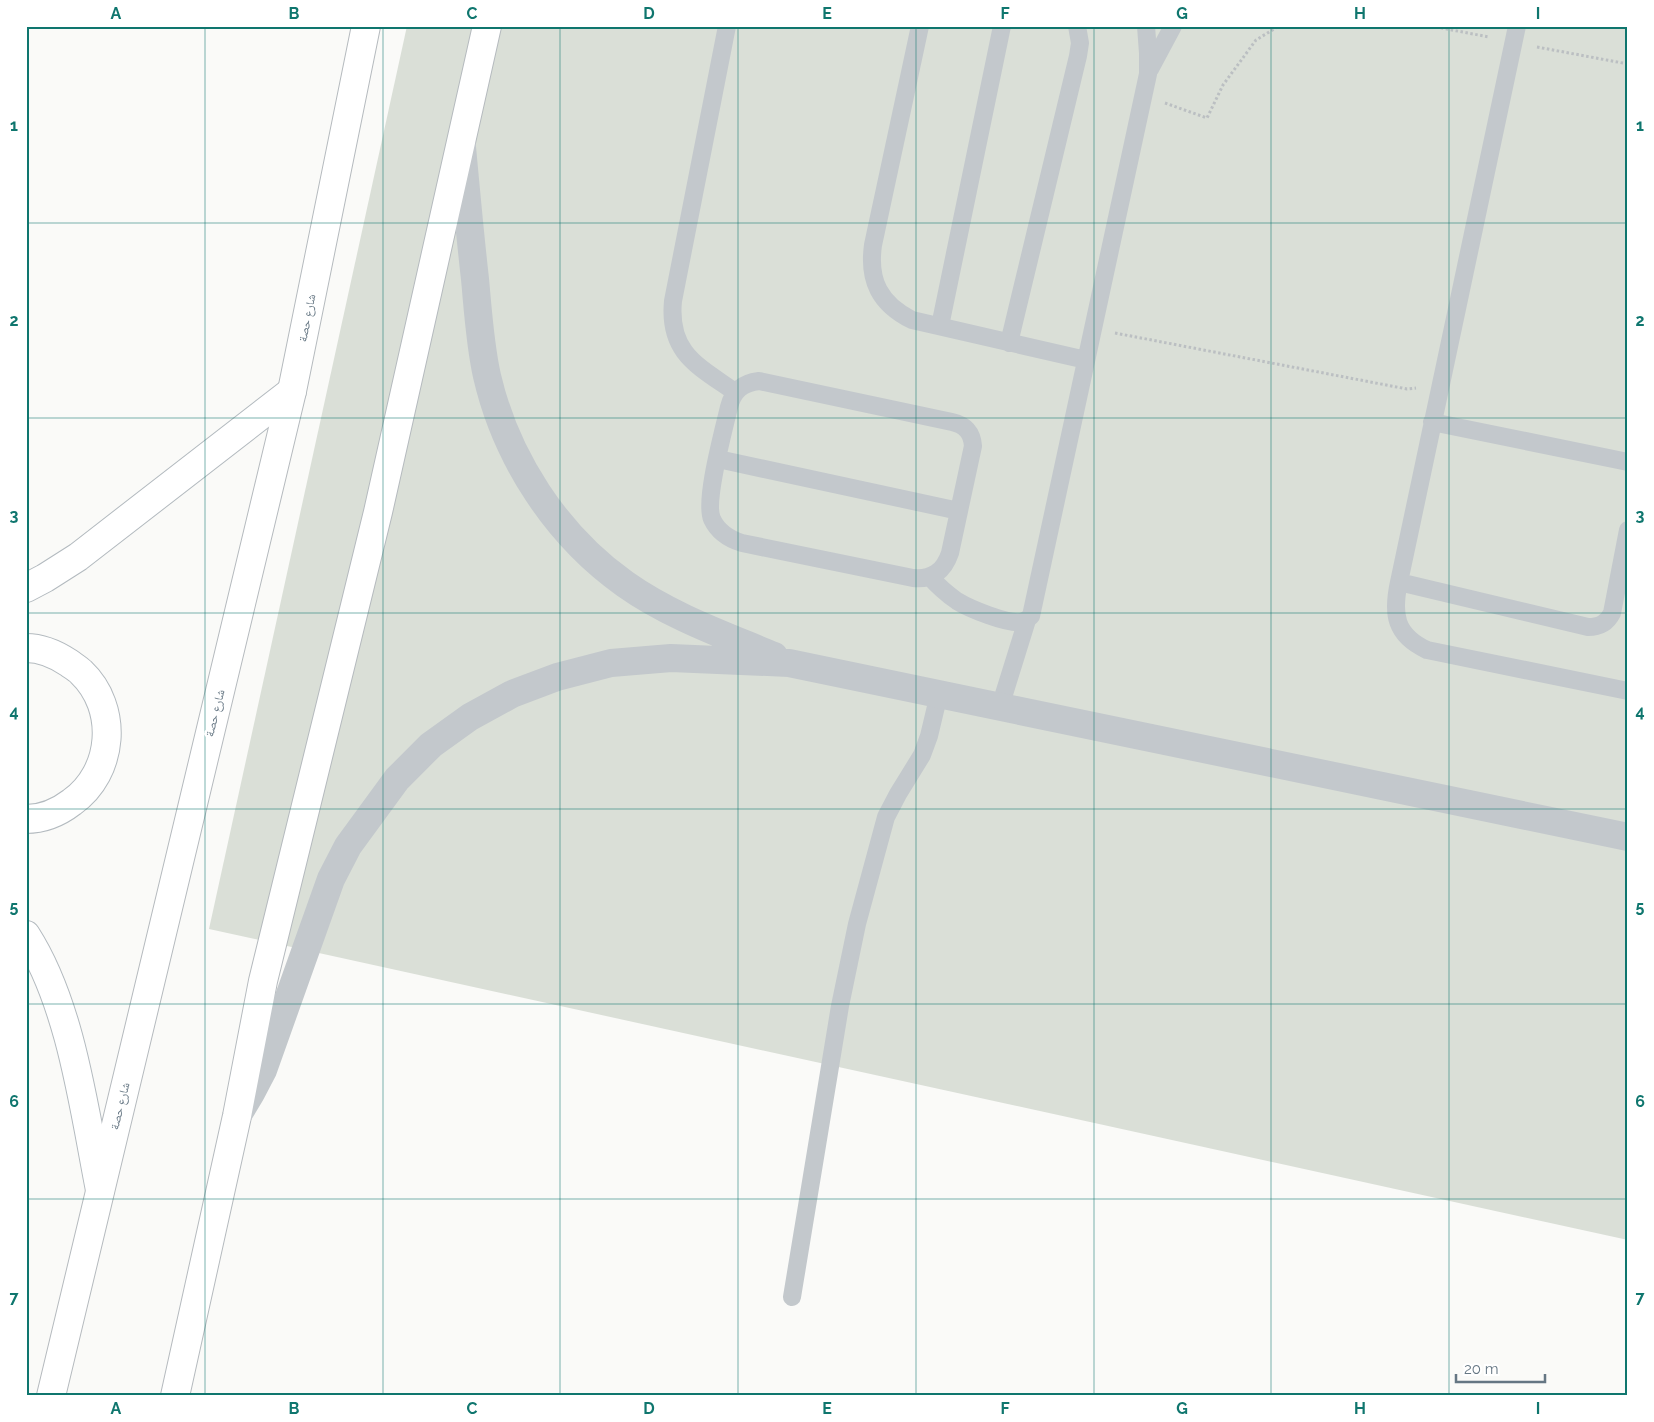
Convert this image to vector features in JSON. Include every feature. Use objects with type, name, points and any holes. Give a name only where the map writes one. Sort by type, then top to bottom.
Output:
[{"type":"main road","name":"شارع حصة","points":[[51,1396],[292,391],[366,26]]},
{"type":"main road","points":[[175,1396],[237,1116],[263,981],[372,540],[487,26]]},
{"type":"main road","points":[[26,588],[78,557],[292,391]]},
{"type":"main road","points":[[26,648],[33,648],[59,656],[81,672],[98,694],[107,719],[107,746],[99,772],[83,795],[61,810],[35,819],[26,819]]},
{"type":"main road","points":[[26,935],[48,978],[62,1016],[100,1190]]},
{"type":"street","points":[[462,144],[479,326],[487,376],[502,425],[524,471],[552,513],[586,551],[624,584],[668,610],[790,663]]},
{"type":"street","points":[[237,1116],[252,1094],[263,1070],[331,879],[344,854],[368,817],[397,779],[431,745],[470,717],[512,694],[557,677],[612,663],[671,658],[790,663],[1628,837]]},
{"type":"lane","points":[[727,26],[673,301],[672,316],[674,331],[680,347],[691,360],[735,392]]},
{"type":"lane","points":[[920,26],[870,260],[872,276],[878,290],[887,303],[898,313],[912,320],[1086,360]]},
{"type":"lane","points":[[940,326],[1002,26]]},
{"type":"lane","points":[[1009,343],[1078,56],[1080,43],[1078,26]]},
{"type":"lane","points":[[1146,26],[1148,74]]},
{"type":"lane","points":[[1000,707],[1027,620],[1033,610],[1148,74],[1173,26]]},
{"type":"lane","points":[[1517,26],[1398,582],[1395,608],[1397,620],[1408,639],[1417,646],[1427,650],[1628,691]]},
{"type":"lane","points":[[759,381],[961,424],[972,437],[973,446],[946,564],[939,572],[930,577],[922,579],[913,578],[732,540],[723,534],[712,518],[710,499],[729,407],[735,392],[750,382],[759,381]]},
{"type":"lane","points":[[1432,422],[1628,462]]},
{"type":"lane","points":[[718,459],[959,511]]},
{"type":"lane","points":[[1398,582],[1594,627],[1605,623],[1612,613],[1628,530]]},
{"type":"lane","points":[[930,577],[956,600],[970,608],[987,615],[1016,622],[1027,620]]},
{"type":"lane","points":[[792,1297],[840,1006],[857,924],[886,817],[922,755],[929,736],[939,694]]},
{"type":"path","points":[[1143,95],[1207,118],[1223,85],[1256,40],[1280,26]]},
{"type":"path","points":[[1093,328],[1407,389],[1428,385],[1443,370]]},
{"type":"shaded area","points":[[407,26],[1628,26],[1628,1240],[209,929]]}]
